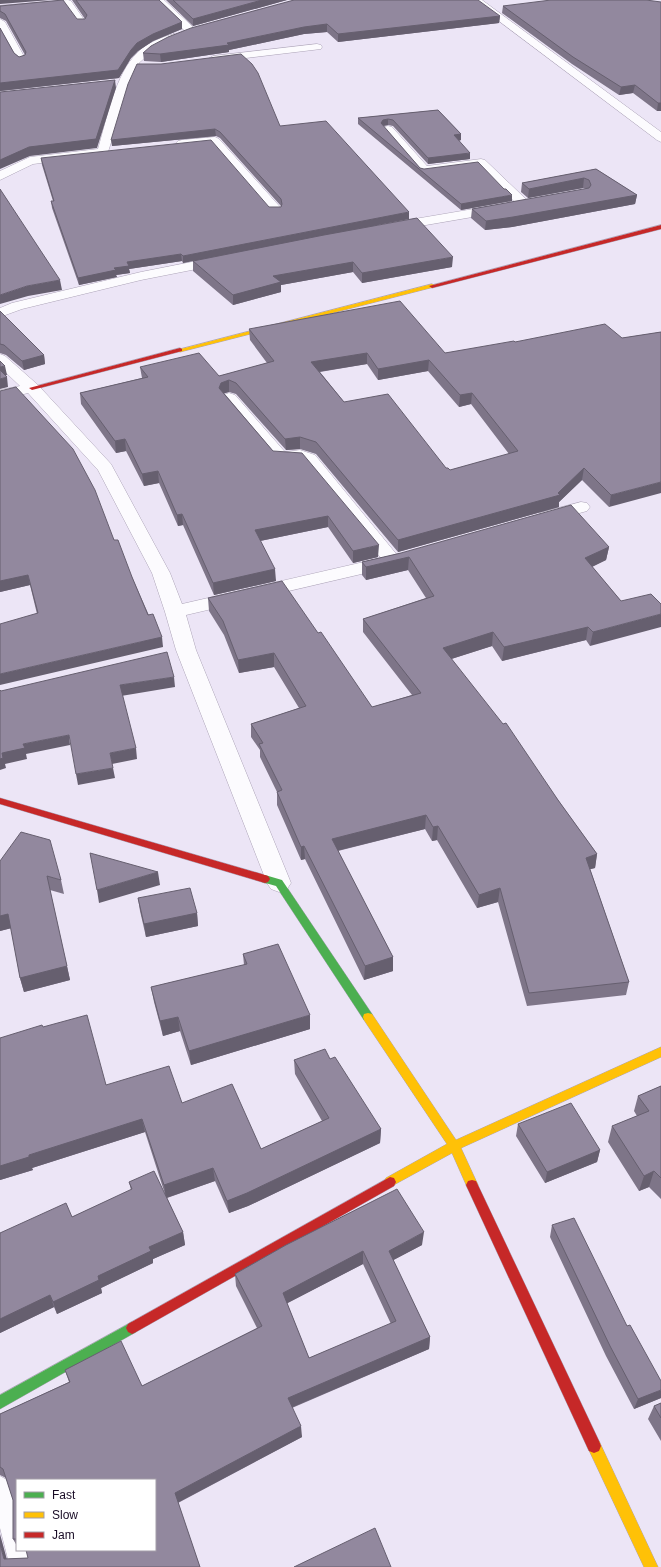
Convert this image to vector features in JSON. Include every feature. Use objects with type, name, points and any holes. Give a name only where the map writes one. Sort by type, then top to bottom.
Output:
[{"type":"street","points":[[103,152],[125,82],[139,55],[146,49],[195,30],[159,0]]},
{"type":"street","points":[[476,0],[661,138]]},
{"type":"street","points":[[0,9],[68,4],[82,23]]},
{"type":"street","points":[[0,22],[21,60]]},
{"type":"street","points":[[200,61],[265,52],[317,47]]},
{"type":"street","points":[[134,65],[148,65]]},
{"type":"street","points":[[109,83],[125,82]]},
{"type":"street","points":[[388,129],[424,170],[481,163],[525,204]]},
{"type":"street","points":[[174,145],[215,141],[275,210]]},
{"type":"street","points":[[0,176],[30,161],[118,150]]},
{"type":"street","points":[[378,229],[540,201]]},
{"type":"street","points":[[0,395],[661,227]]},
{"type":"street","points":[[0,313],[17,306],[112,283],[233,258]]},
{"type":"street","points":[[0,359],[32,388],[105,468],[161,573],[175,612],[178,652],[279,882],[454,1146],[651,1567]]},
{"type":"street","points":[[175,612],[401,558],[309,459],[300,455],[282,458],[229,398]]},
{"type":"street","points":[[528,522],[580,507]]},
{"type":"street","points":[[0,801],[279,882]]},
{"type":"street","points":[[0,1402],[454,1146],[661,1052]]},
{"type":"lane","points":[[0,1487],[16,1548]]},
{"type":"lane","points":[[17,1551],[21,1567]]},
{"type":"building","points":[[63,0],[77,19],[85,19],[87,15],[76,0],[159,0],[182,22],[153,34],[137,43],[118,70],[0,83],[0,28],[14,53],[19,57],[25,55],[26,52],[5,14],[0,11],[0,6]]},
{"type":"building","points":[[173,0],[262,0],[193,19]]},
{"type":"building","points":[[294,0],[478,0],[500,16],[338,34],[327,24],[304,27],[227,43],[229,45],[160,54],[143,53],[151,46],[168,37],[191,28]]},
{"type":"building","points":[[551,0],[646,0],[661,2],[661,103],[658,103],[635,85],[621,87],[573,57],[503,6]]},
{"type":"building","points":[[241,54],[252,64],[258,73],[280,126],[326,121],[409,212],[183,256],[181,254],[127,262],[129,266],[114,268],[116,270],[78,278],[51,201],[54,201],[41,158],[211,140],[269,207],[281,207],[281,199],[220,132],[215,129],[111,140],[128,84],[137,64],[161,64]]},
{"type":"building","points":[[115,80],[96,139],[29,147],[0,160],[0,92]]},
{"type":"building","points":[[438,110],[461,134],[454,135],[470,153],[428,158],[393,120],[383,120],[381,123],[420,168],[424,169],[478,162],[504,189],[512,195],[461,204],[358,118]]},
{"type":"building","points":[[596,169],[637,195],[486,221],[472,209],[589,188],[591,185],[589,180],[584,178],[529,189],[522,183]]},
{"type":"building","points":[[0,189],[60,280],[27,286],[0,295]]},
{"type":"building","points":[[417,218],[453,257],[362,273],[353,262],[273,276],[281,282],[233,295],[193,261],[324,235]]},
{"type":"building","points":[[400,301],[445,353],[515,342],[605,324],[622,338],[661,332],[661,482],[611,495],[584,468],[558,493],[560,495],[398,540],[316,442],[300,437],[285,439],[236,383],[229,380],[221,383],[219,388],[273,451],[302,453],[379,545],[353,551],[328,516],[255,530],[275,569],[213,583],[182,514],[177,515],[158,471],[142,474],[125,439],[115,441],[80,393],[148,377],[140,367],[199,353],[219,376],[274,361],[249,329]],"holes":[[[367,353],[378,369],[429,360],[460,395],[472,393],[518,451],[450,470],[446,468],[388,394],[344,402],[311,362]]]},
{"type":"building","points":[[0,311],[44,355],[22,361],[4,345],[0,344]]},
{"type":"building","points":[[0,361],[5,366],[0,367]]},
{"type":"building","points":[[0,370],[7,377],[0,379]]},
{"type":"building","points":[[16,387],[73,449],[95,490],[114,540],[118,540],[148,615],[153,614],[162,637],[0,674],[0,624],[38,613],[28,575],[0,581],[0,391]]},
{"type":"building","points":[[571,505],[609,547],[585,558],[621,601],[651,594],[661,604],[661,614],[593,632],[588,627],[504,647],[493,632],[443,648],[503,724],[506,723],[558,800],[597,854],[586,858],[629,982],[529,993],[500,888],[479,895],[438,826],[433,827],[426,815],[332,839],[393,957],[365,966],[304,846],[301,847],[277,792],[282,790],[259,744],[263,743],[251,724],[306,706],[274,653],[238,660],[223,621],[208,598],[282,581],[318,633],[321,632],[372,707],[421,693],[363,619],[434,596],[409,557],[366,567],[362,562],[401,553]]},
{"type":"building","points":[[167,652],[174,677],[120,685],[136,748],[110,753],[113,768],[76,774],[69,735],[23,744],[25,748],[2,753],[3,758],[0,759],[0,690]]},
{"type":"building","points":[[21,832],[50,840],[61,880],[47,876],[67,966],[20,978],[8,914],[0,916],[0,861]]},
{"type":"building","points":[[90,853],[158,872],[97,890]]},
{"type":"building","points":[[190,888],[197,913],[144,924],[138,898]]},
{"type":"building","points":[[278,944],[310,1015],[189,1051],[178,1017],[160,1021],[151,987],[247,964],[243,954]]},
{"type":"building","points":[[87,1015],[106,1085],[169,1066],[182,1103],[232,1084],[261,1149],[329,1118],[294,1060],[325,1049],[330,1059],[335,1057],[381,1129],[247,1193],[227,1201],[213,1168],[164,1185],[142,1119],[29,1155],[29,1157],[0,1166],[0,1038],[42,1025],[43,1027]]},
{"type":"building","points":[[661,1086],[661,1178],[654,1171],[644,1176],[612,1126],[649,1111],[638,1096]]},
{"type":"building","points":[[571,1103],[600,1150],[547,1172],[518,1124]]},
{"type":"building","points":[[154,1171],[183,1232],[149,1247],[151,1251],[98,1276],[99,1280],[53,1302],[50,1295],[0,1319],[0,1233],[66,1203],[72,1217],[132,1189],[129,1182]]},
{"type":"building","points":[[397,1189],[424,1232],[389,1251],[430,1337],[288,1398],[301,1426],[175,1493],[200,1567],[0,1567],[0,1544],[4,1559],[28,1558],[26,1551],[156,1551],[156,1479],[16,1479],[16,1539],[13,1539],[13,1500],[3,1469],[0,1467],[0,1414],[70,1382],[65,1370],[121,1341],[142,1386],[262,1326],[235,1274],[286,1245]],"holes":[[[363,1251],[396,1321],[309,1358],[283,1293]]]},
{"type":"building","points":[[574,1218],[627,1326],[630,1325],[661,1381],[661,1390],[638,1399],[610,1346],[552,1225]]},
{"type":"building","points":[[661,1403],[661,1418],[654,1406]]},
{"type":"building","points":[[375,1528],[391,1567],[294,1567]]},
{"type":"traffic: fast","points":[[265,879],[279,883],[368,1017]]},
{"type":"traffic: fast","points":[[0,1402],[132,1328]]},
{"type":"traffic: slow","points":[[180,350],[432,286]]},
{"type":"traffic: slow","points":[[368,1017],[454,1146],[472,1185]]},
{"type":"traffic: slow","points":[[390,1182],[454,1146],[661,1052]]},
{"type":"traffic: slow","points":[[594,1446],[651,1567]]},
{"type":"traffic: jam","points":[[432,286],[661,227]]},
{"type":"traffic: jam","points":[[32,388],[180,350]]},
{"type":"traffic: jam","points":[[0,801],[265,879]]},
{"type":"traffic: jam","points":[[132,1328],[390,1182]]},
{"type":"traffic: jam","points":[[472,1185],[594,1446]]}]
